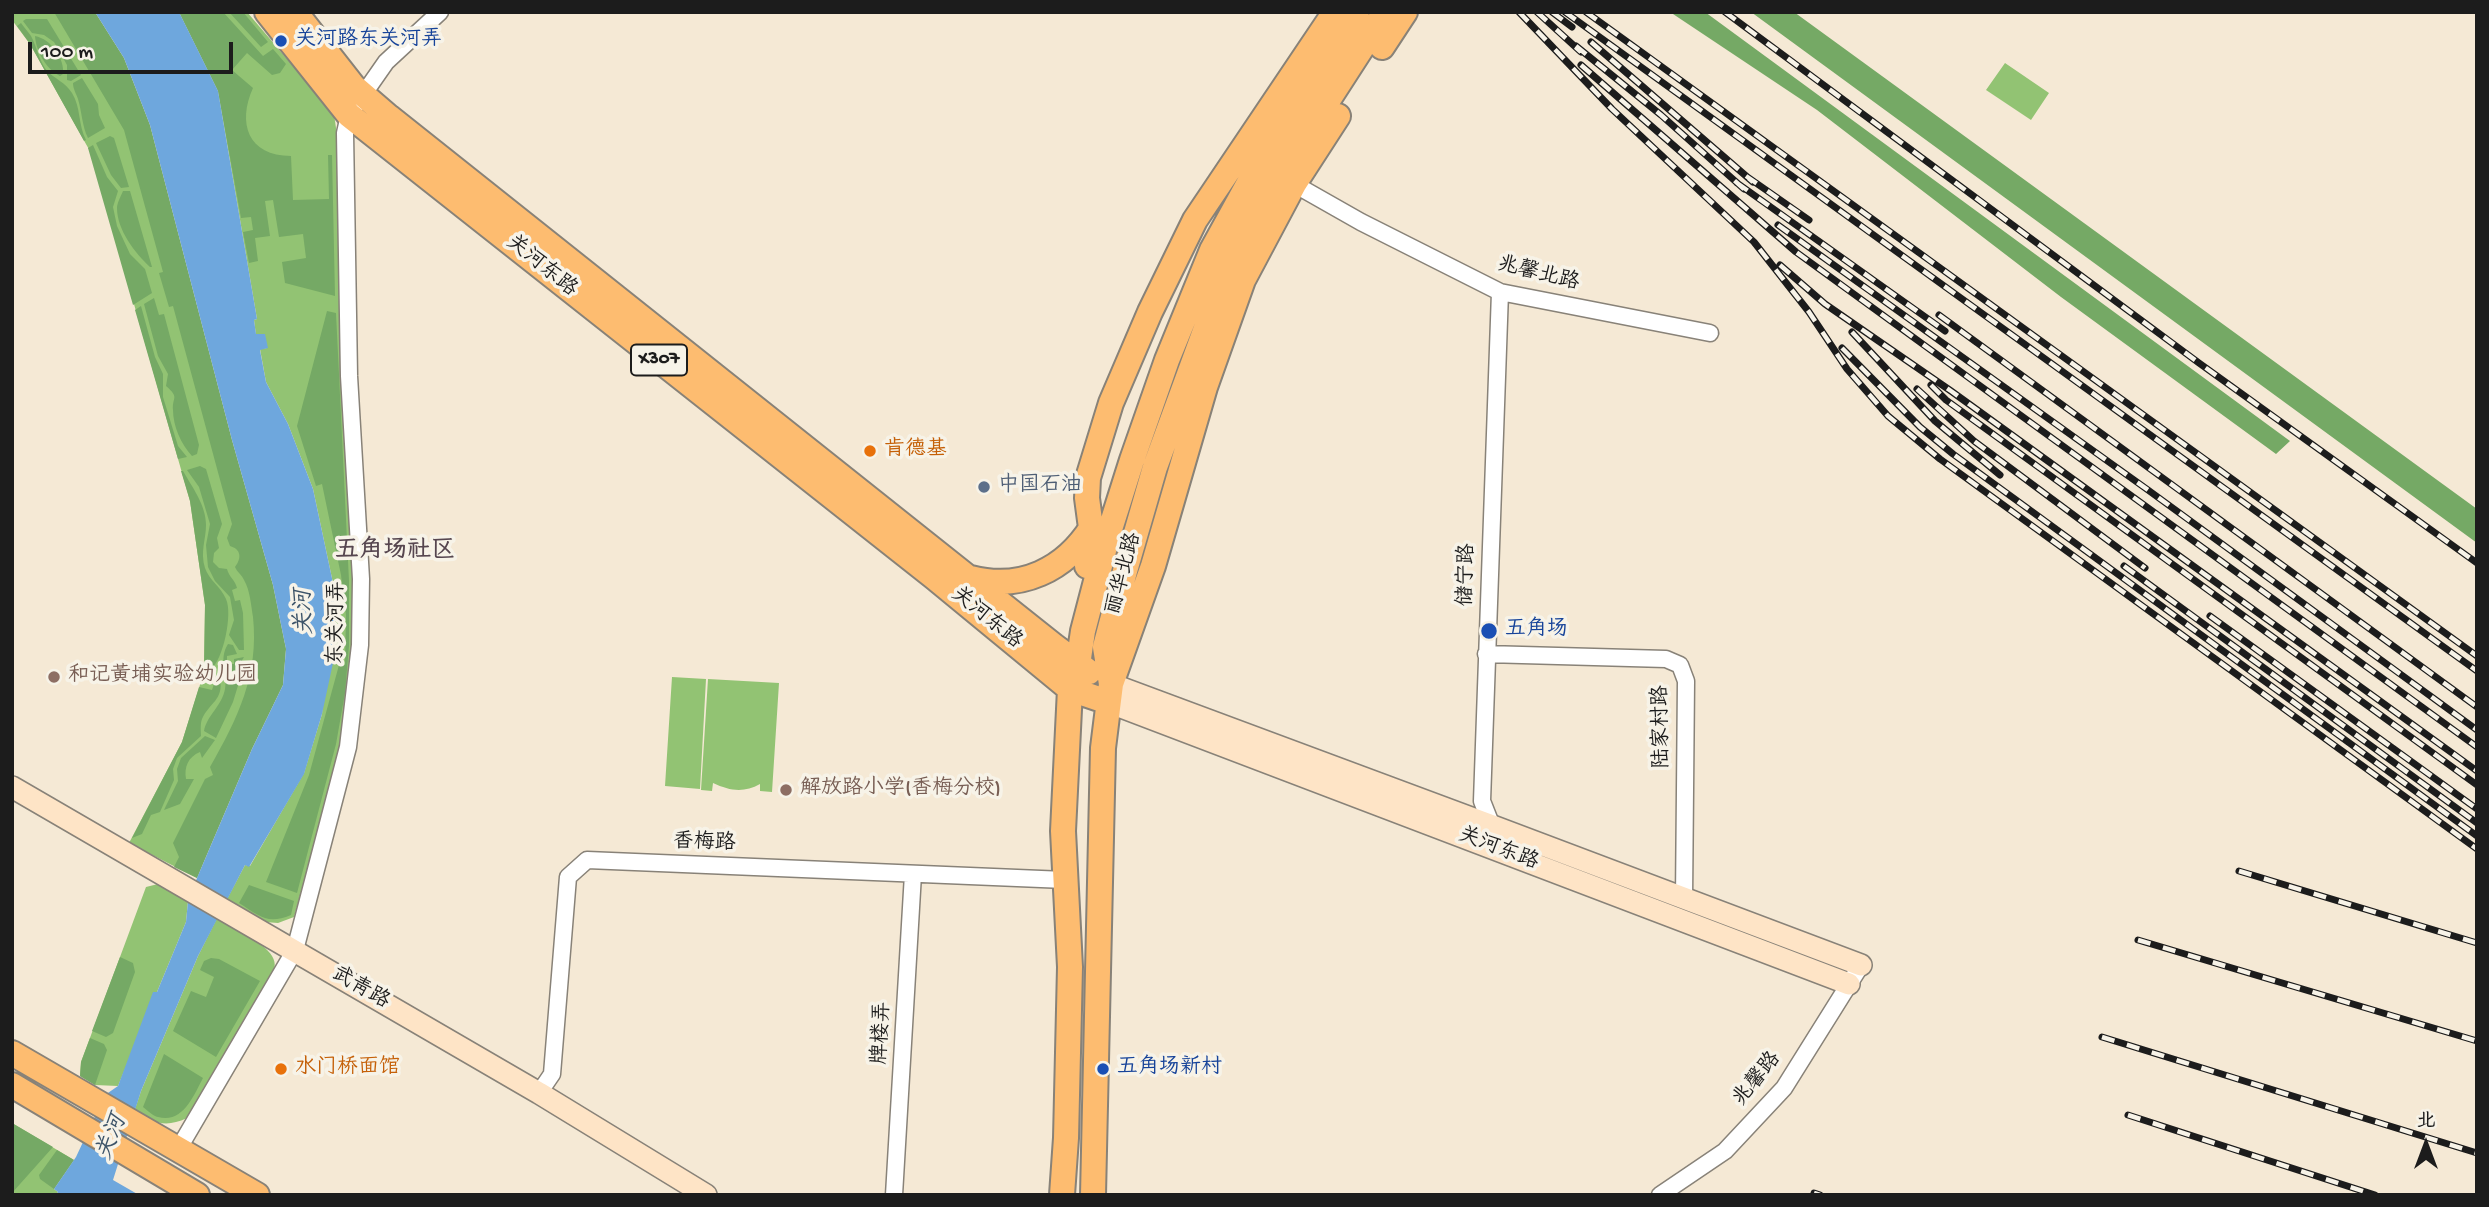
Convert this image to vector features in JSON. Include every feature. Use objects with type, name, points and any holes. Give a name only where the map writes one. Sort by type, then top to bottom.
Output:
[{"type":"main road","name":"关河东路","points":[[267,12],[356,105],[1070,689],[1109,693],[1490,825],[1861,965]]},
{"type":"main road","name":"关河东路","points":[[295,12],[353,86],[356,105],[969,577],[1109,693],[1508,853],[1849,984]]},
{"type":"main road","points":[[1078,665],[1091,528],[1087,498],[1088,478],[1111,403],[1150,312],[1195,220],[1335,12]]},
{"type":"main road","name":"丽华北路","points":[[1062,1195],[1070,967],[1063,831],[1070,689],[1078,665],[1083,631],[1103,552],[1132,460],[1167,360],[1212,250],[1256,170],[1357,12]]},
{"type":"main road","name":"丽华北路","points":[[1093,1195],[1100,841],[1103,748],[1109,693],[1105,647],[1155,467],[1227,271],[1281,173],[1385,12]]},
{"type":"main road","points":[[1109,693],[1153,566],[1205,387],[1242,280],[1294,184],[1405,12]]},
{"type":"main road","points":[[969,577],[992,583],[1017,581],[1051,569],[1081,544],[1132,460]]},
{"type":"main road","name":"武青路","points":[[12,787],[539,1093],[706,1195]]},
{"type":"main road","points":[[12,1052],[257,1195]]},
{"type":"main road","points":[[12,1085],[197,1195]]},
{"type":"street","name":"东关河弄","points":[[179,1148],[295,950],[348,747],[360,645],[361,579],[349,376],[345,133],[356,105],[386,62],[440,12]]},
{"type":"street","name":"兆馨北路","points":[[1294,184],[1361,222],[1500,292],[1710,333]]},
{"type":"street","name":"储宁路","points":[[1500,292],[1482,801],[1490,825],[1508,853]]},
{"type":"street","name":"陆家村路","points":[[1486,654],[1666,659],[1679,665],[1686,681],[1684,899]]},
{"type":"street","name":"香梅路","points":[[539,1093],[552,1074],[568,877],[587,860],[1065,880]]},
{"type":"street","name":"牌楼弄","points":[[894,1195],[913,874]]},
{"type":"street","name":"兆馨路","points":[[1660,1195],[1724,1151],[1784,1088],[1861,965]]},
{"type":"green space","points":[[12,12],[95,12],[286,649],[197,878],[129,843],[182,742],[204,672],[205,605],[190,501],[91,153],[30,44],[12,20]]},
{"type":"green space","points":[[54,12],[95,12],[124,58],[150,125],[232,440],[273,585],[286,649],[283,685],[252,749],[197,878],[174,867],[179,857],[173,843],[205,779],[213,775],[210,767],[244,695],[253,658],[251,603],[246,584],[235,567],[239,554],[230,546],[227,538],[232,524],[173,306],[169,307],[159,273],[163,272],[124,130]]},
{"type":"green space","points":[[179,12],[247,12],[334,114],[336,128],[342,376],[353,580],[353,645],[341,744],[294,917],[278,923],[265,922],[227,899],[245,865],[250,866],[304,773],[322,714],[333,583],[313,489],[288,424],[266,382],[260,349],[267,348],[256,335],[254,320],[257,319],[218,91]]},
{"type":"green space","points":[[179,12],[223,12],[263,56],[273,49],[286,64],[280,73],[272,75],[247,53],[232,70],[253,88],[246,113],[250,135],[256,144],[276,155],[291,156],[293,200],[329,199],[328,155],[332,155],[335,296],[285,283],[282,262],[306,258],[303,234],[279,237],[273,200],[265,201],[270,236],[255,238],[258,261],[249,263],[243,232],[253,230],[251,217],[241,218],[218,91]]},
{"type":"green space","points":[[229,12],[243,12],[268,42],[261,47]]},
{"type":"green space","points":[[1670,12],[1705,12],[2290,441],[2276,454],[2061,297],[1817,110]]},
{"type":"green space","points":[[1751,12],[1794,12],[2477,509],[2477,543]]},
{"type":"green space","points":[[47,19],[81,75],[71,81],[67,80],[67,65],[54,42],[44,35],[32,33],[23,21]]},
{"type":"green space","points":[[21,23],[31,36],[47,71],[72,93],[86,140],[84,141],[30,44],[17,26]]},
{"type":"green space","points":[[35,36],[56,50],[62,62],[63,74],[60,76],[46,64]]},
{"type":"green space","points":[[2005,63],[2049,93],[2031,120],[1986,90]]},
{"type":"green space","points":[[82,78],[98,104],[99,115],[105,128],[88,138],[73,85]]},
{"type":"green space","points":[[110,136],[114,138],[129,187],[121,188],[111,175],[96,143]]},
{"type":"green space","points":[[93,145],[107,177],[118,191],[113,207],[117,226],[130,254],[145,269],[152,293],[133,305],[88,148]]},
{"type":"green space","points":[[123,191],[130,191],[152,267],[144,261],[123,233],[117,208]]},
{"type":"green space","points":[[154,298],[159,315],[164,314],[199,445],[197,454],[192,456],[176,428],[173,416],[174,395],[166,386],[168,374],[158,356],[144,304]]},
{"type":"green space","points":[[141,306],[155,357],[163,374],[163,397],[178,446],[187,457],[178,459],[135,310]]},
{"type":"green space","points":[[327,311],[336,313],[349,581],[349,646],[345,693],[336,744],[297,893],[266,882],[309,775],[339,665],[345,665],[346,615],[341,575],[322,484],[316,486],[297,426]]},
{"type":"green space","points":[[200,466],[206,469],[222,524],[217,538],[219,548],[214,553],[213,562],[219,568],[227,569],[236,585],[237,588],[232,590],[235,601],[240,600],[243,613],[244,650],[239,650],[229,635],[234,620],[230,597],[215,581],[208,567],[206,545],[210,524],[199,487],[187,470]]},
{"type":"green space","points":[[181,471],[204,510],[205,568],[224,595],[228,606],[223,647],[211,669],[204,669],[205,605],[190,501]]},
{"type":"green space","points":[[228,644],[233,645],[237,654],[227,656],[227,664],[234,664],[234,659],[244,657],[237,669],[240,679],[233,702],[216,738],[204,731],[223,695],[226,683],[223,661]]},
{"type":"green space","points":[[672,677],[706,679],[700,789],[665,786]]},
{"type":"green space","points":[[216,678],[220,679],[220,692],[202,719],[201,736],[177,758],[173,769],[174,780],[160,812],[151,815],[142,834],[132,838],[182,742],[199,687],[212,690]]},
{"type":"green space","points":[[708,679],[779,683],[772,792],[760,791],[760,784],[737,790],[713,783],[712,791],[701,790]]},
{"type":"green space","points":[[205,736],[215,740],[202,758],[200,752],[188,763],[186,779],[194,779],[180,804],[164,810],[178,781],[177,769],[181,758]]},
{"type":"green space","points":[[158,884],[188,901],[186,922],[118,1086],[95,1085],[80,1076],[81,1062],[146,887]]},
{"type":"green space","points":[[249,885],[294,901],[291,915],[276,919],[264,918],[239,903]]},
{"type":"green space","points":[[217,918],[255,940],[268,951],[275,967],[272,977],[187,1118],[173,1123],[154,1121],[134,1112],[198,956]]},
{"type":"green space","points":[[120,957],[133,963],[135,972],[113,1033],[106,1037],[92,1031]]},
{"type":"green space","points":[[219,959],[260,981],[216,1057],[173,1031],[191,991],[206,997],[214,977],[200,970],[204,961]]},
{"type":"green space","points":[[90,1038],[104,1044],[107,1050],[95,1085],[80,1076],[81,1062]]},
{"type":"green space","points":[[164,1054],[203,1078],[181,1112],[167,1118],[156,1116],[143,1107]]},
{"type":"green space","points":[[12,1123],[74,1160],[54,1189],[58,1192],[56,1195],[12,1195]]},
{"type":"green space","points":[[12,1123],[53,1147],[12,1193]]},
{"type":"green space","points":[[57,1150],[74,1160],[54,1189],[40,1179],[39,1175]]},
{"type":"water","name":"关河","points":[[95,12],[179,12],[218,91],[257,319],[254,320],[256,334],[265,334],[268,348],[260,350],[266,382],[288,424],[313,489],[333,583],[335,619],[333,663],[322,714],[304,774],[249,867],[245,865],[198,956],[141,1091],[113,1180],[139,1195],[56,1195],[58,1192],[54,1189],[76,1157],[105,1095],[118,1086],[153,992],[157,992],[186,922],[188,901],[197,878],[252,749],[283,685],[286,649],[273,585],[232,440],[150,125],[124,58]]},
{"type":"railway","points":[[1519,12],[1612,109],[1754,242],[1809,312],[1847,369],[1888,416],[1940,459],[2477,849]]},
{"type":"railway","points":[[1537,12],[1581,52]]},
{"type":"railway","points":[[1552,12],[1572,27]]},
{"type":"railway","points":[[1565,12],[2477,671]]},
{"type":"railway","points":[[1586,12],[2477,656]]},
{"type":"railway","points":[[1725,12],[2199,363],[2477,563]]},
{"type":"railway","points":[[1591,42],[1753,182]]},
{"type":"railway","points":[[1576,46],[1661,115],[1744,189]]},
{"type":"railway","points":[[1581,65],[1796,252],[2477,747]]},
{"type":"railway","points":[[1746,176],[1809,220]]},
{"type":"railway","points":[[1737,183],[1945,331]]},
{"type":"railway","points":[[1778,225],[2477,730]]},
{"type":"railway","points":[[1780,265],[1825,304],[1951,391],[2477,771]]},
{"type":"railway","points":[[1939,315],[2477,707]]},
{"type":"railway","points":[[1852,332],[1935,421],[2000,475]]},
{"type":"railway","points":[[1842,348],[1920,427],[1953,454],[2477,836]]},
{"type":"railway","points":[[1931,385],[1946,400],[2477,785]]},
{"type":"railway","points":[[1917,389],[1974,441],[2145,568]]},
{"type":"railway","points":[[2124,566],[2477,823]]},
{"type":"railway","points":[[2210,616],[2477,809]]},
{"type":"railway","points":[[2239,871],[2477,943]]},
{"type":"railway","points":[[2138,940],[2477,1041]]},
{"type":"railway","points":[[2102,1037],[2477,1153]]},
{"type":"railway","points":[[2128,1115],[2375,1195]]},
{"type":"railway","points":[[1814,1193],[1820,1195]]},
{"type":"place","name":"关河路东关河弄","points":[[281,41]]},
{"type":"place","name":"肯德基","points":[[870,451]]},
{"type":"place","name":"中国石油","points":[[984,487]]},
{"type":"place","name":"五角场","points":[[1489,631]]},
{"type":"place","name":"和记黄埔实验幼儿园","points":[[54,677]]},
{"type":"place","name":"解放路小学(香梅分校)","points":[[786,790]]},
{"type":"place","name":"水门桥面馆","points":[[281,1069]]},
{"type":"place","name":"五角场新村","points":[[1103,1069]]},
{"type":"district","name":"五角场社区","points":[[395,552]]}]
